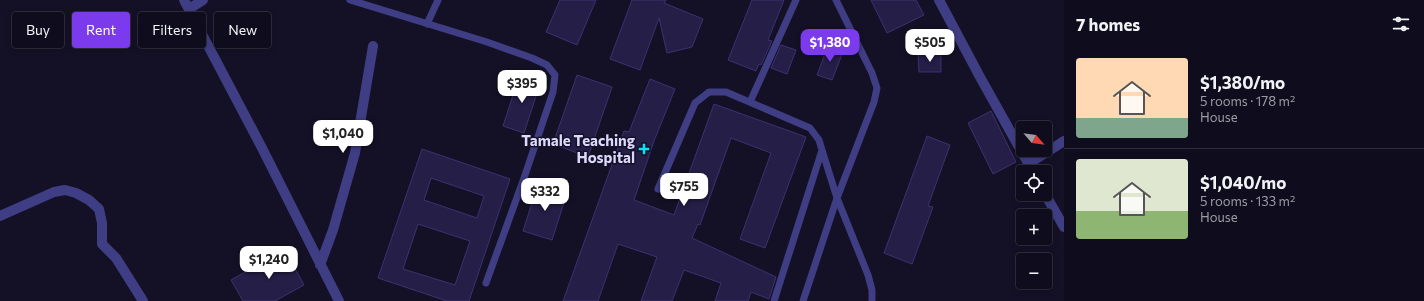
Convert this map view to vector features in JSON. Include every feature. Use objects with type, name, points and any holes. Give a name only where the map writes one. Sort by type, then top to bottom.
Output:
[{"type":"street","points":[[203,0],[186,5],[262,148],[339,301]]},
{"type":"street","points":[[939,0],[1028,165]]},
{"type":"street","points":[[320,265],[340,207],[355,153],[373,46]]},
{"type":"street","points":[[1034,165],[1064,141]]},
{"type":"street","points":[[0,216],[54,192],[65,190],[76,193],[90,200],[99,209],[102,223],[102,244],[116,258],[143,301]]},
{"type":"street","points":[[1049,201],[1064,227]]},
{"type":"lane","points":[[350,0],[487,42],[532,58],[547,65],[555,75],[553,92],[486,283]]},
{"type":"lane","points":[[427,24],[438,0]]},
{"type":"lane","points":[[750,102],[796,0]]},
{"type":"lane","points":[[803,301],[837,198],[874,102],[876,88],[872,73],[836,0]]},
{"type":"lane","points":[[658,190],[695,103],[709,92],[726,92],[810,128],[819,140],[837,198],[868,275],[872,290],[872,301]]},
{"type":"lane","points":[[774,301],[822,150]]},
{"type":"building","points":[[560,0],[596,0],[577,45],[546,32]]},
{"type":"building","points":[[632,0],[666,0],[664,3],[703,19],[692,47],[667,53],[659,18],[640,70],[610,59]]},
{"type":"building","points":[[752,0],[784,0],[768,40],[772,41],[761,65],[759,64],[756,71],[728,60]]},
{"type":"building","points":[[871,0],[916,0],[924,15],[887,33]]},
{"type":"building","points":[[781,45],[796,50],[787,74],[771,68]]},
{"type":"building","points":[[828,46],[843,52],[832,80],[817,75]]},
{"type":"building","points":[[941,53],[941,72],[919,72],[918,54]]},
{"type":"building","points":[[520,74],[541,81],[524,133],[503,126]]},
{"type":"building","points":[[577,75],[612,87],[588,157],[553,144]]},
{"type":"building","points":[[650,79],[675,89],[654,141],[634,200],[674,215],[714,104],[806,137],[765,248],[740,239],[771,153],[731,138],[700,225],[698,224],[692,238],[776,277],[769,299],[751,292],[748,301],[715,301],[721,283],[684,270],[672,301],[641,301],[657,257],[618,244],[598,301],[563,301],[624,131],[629,132]]},
{"type":"building","points":[[991,111],[1016,162],[993,174],[968,123]]},
{"type":"building","points":[[927,136],[950,145],[928,206],[933,207],[912,264],[884,253]]},
{"type":"building","points":[[422,149],[510,179],[469,301],[447,301],[378,278]],"holes":[[[431,178],[484,196],[477,218],[424,200]],[[418,224],[470,241],[455,285],[403,269]]]},
{"type":"building","points":[[538,184],[567,193],[552,240],[523,231]]},
{"type":"building","points":[[285,250],[304,285],[275,301],[243,301],[231,280]]},
{"type":"place","name":"Tamale Teaching Hospital","points":[[644,149]]}]
